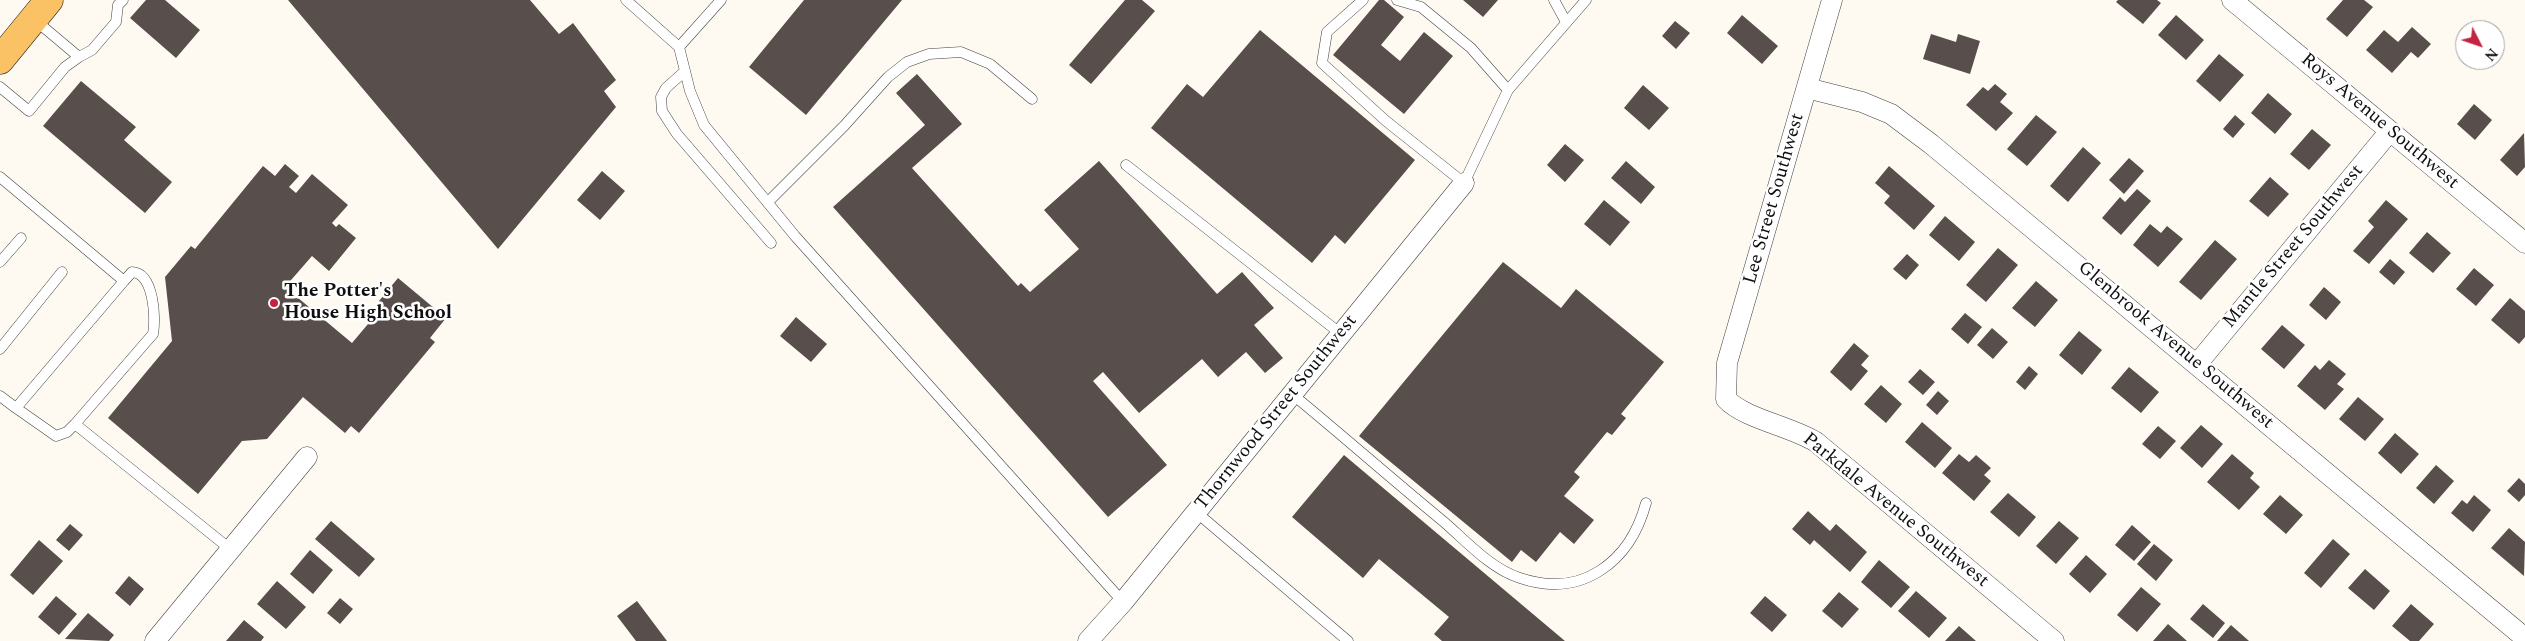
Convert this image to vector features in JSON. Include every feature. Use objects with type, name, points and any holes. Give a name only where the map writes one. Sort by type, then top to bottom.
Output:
[{"type":"main road","points":[[0,59],[42,9]]},
{"type":"street","name":"Lee Street Southwest","points":[[1726,399],[1727,363],[1832,0]]},
{"type":"street","name":"Roys Avenue Southwest","points":[[2232,0],[2525,243]]},
{"type":"street","name":"Glenbrook Avenue Southwest","points":[[1807,88],[1862,102],[1891,114],[1931,144],[2198,364],[2525,638]]},
{"type":"street","name":"Mantle Street Southwest","points":[[2198,364],[2390,131]]},
{"type":"street","name":"Thornwood Street Southwest","points":[[1088,641],[1123,602],[1464,183]]},
{"type":"street","name":"Parkdale Avenue Southwest","points":[[1726,399],[1734,407],[1800,433],[1816,442],[2054,641]]},
{"type":"street","points":[[155,641],[306,457]]},
{"type":"lane","points":[[0,87],[29,111],[65,67],[92,50],[116,22],[118,5],[123,0]]},
{"type":"lane","points":[[626,0],[679,47],[685,71],[704,125],[768,202],[1123,602]]},
{"type":"lane","points":[[679,47],[720,0]]},
{"type":"lane","points":[[1363,0],[1327,32],[1322,63],[1386,121],[1464,183],[1508,90],[1586,0]]},
{"type":"lane","points":[[1397,0],[1421,7],[1442,24],[1471,48],[1508,90]]},
{"type":"lane","points":[[1554,0],[1566,22]]},
{"type":"lane","points":[[42,9],[79,57]]},
{"type":"lane","points":[[768,202],[844,126],[888,77],[906,62],[929,54],[962,52],[990,64],[1032,99]]},
{"type":"lane","points":[[685,71],[666,88],[661,97],[662,112],[677,134],[771,243]]},
{"type":"lane","points":[[1126,165],[1341,334]]},
{"type":"lane","points":[[0,178],[124,281]]},
{"type":"lane","points":[[0,262],[21,238]]},
{"type":"lane","points":[[0,349],[62,272]]},
{"type":"lane","points":[[0,396],[16,408],[56,436],[67,432],[153,334],[152,298],[144,278],[139,273],[132,272],[16,408]]},
{"type":"lane","points":[[1292,394],[1466,541],[1504,571],[1520,578],[1546,584],[1567,584],[1586,580],[1624,552],[1641,522],[1646,503]]},
{"type":"lane","points":[[75,424],[230,549]]},
{"type":"lane","points":[[1196,512],[1348,641]]},
{"type":"building","points":[[146,0],[165,0],[200,30],[176,58],[130,18]]},
{"type":"building","points":[[288,0],[530,0],[559,34],[573,23],[616,80],[604,91],[616,107],[498,249]]},
{"type":"building","points":[[804,0],[902,0],[806,115],[749,67]]},
{"type":"building","points":[[1125,0],[1142,0],[1155,11],[1091,84],[1069,65]]},
{"type":"building","points":[[1379,0],[1384,0],[1404,17],[1381,45],[1400,61],[1424,32],[1453,56],[1404,114],[1333,55]]},
{"type":"building","points":[[1463,0],[1498,0],[1483,17]]},
{"type":"building","points":[[2118,0],[2157,0],[2161,3],[2143,24],[2116,2]]},
{"type":"building","points":[[2343,0],[2364,0],[2373,7],[2347,37],[2326,19]]},
{"type":"building","points":[[1742,15],[1778,46],[1762,64],[1727,33]]},
{"type":"building","points":[[2176,15],[2204,40],[2186,60],[2158,35]]},
{"type":"building","points":[[1675,21],[1690,33],[1676,49],[1662,36]]},
{"type":"building","points":[[2412,27],[2431,44],[2418,58],[2411,52],[2392,73],[2366,50],[2384,30],[2398,42]]},
{"type":"building","points":[[1260,30],[1415,160],[1345,244],[1335,235],[1312,263],[1151,128],[1187,84],[1203,97]]},
{"type":"building","points":[[1931,34],[1956,42],[1958,34],[1980,41],[1970,74],[1923,59]]},
{"type":"building","points":[[2219,54],[2244,75],[2220,102],[2196,81]]},
{"type":"building","points":[[917,74],[962,124],[912,168],[1018,286],[1021,283],[1030,292],[1079,249],[1044,210],[1099,161],[1217,294],[1242,272],[1274,308],[1254,325],[1283,358],[1265,373],[1246,352],[1218,377],[1202,359],[1139,413],[1103,372],[1093,381],[1167,465],[1108,517],[833,207],[925,125],[896,93]]},
{"type":"building","points":[[81,81],[136,127],[124,140],[172,182],[145,213],[43,126]]},
{"type":"building","points":[[1995,84],[2007,94],[2000,102],[2013,113],[1996,131],[1966,105],[1983,87],[1988,91]]},
{"type":"building","points":[[1643,85],[1669,108],[1649,130],[1624,108]]},
{"type":"building","points":[[2268,93],[2292,114],[2275,134],[2251,113]]},
{"type":"building","points":[[2474,104],[2492,120],[2475,140],[2457,124]]},
{"type":"building","points":[[2036,115],[2057,132],[2027,166],[2007,149]]},
{"type":"building","points":[[2235,115],[2245,124],[2233,138],[2223,129]]},
{"type":"building","points":[[2312,129],[2331,145],[2309,170],[2290,154]]},
{"type":"building","points":[[2524,133],[2525,167],[2517,176],[2500,160]]},
{"type":"building","points":[[1565,144],[1584,160],[1565,182],[1547,165]]},
{"type":"building","points":[[2083,147],[2101,163],[2068,202],[2050,186]]},
{"type":"building","points":[[2129,158],[2144,171],[2124,194],[2109,180]]},
{"type":"building","points":[[1626,161],[1655,187],[1641,204],[1611,178]]},
{"type":"building","points":[[285,164],[299,176],[289,187],[296,193],[312,174],[348,205],[332,223],[336,227],[339,224],[356,238],[329,271],[312,256],[285,287],[352,343],[384,305],[379,301],[398,278],[446,318],[430,338],[435,342],[359,433],[351,426],[345,433],[303,397],[267,439],[242,441],[198,494],[108,418],[172,341],[165,277],[191,246],[195,249],[263,166],[275,176]]},
{"type":"building","points":[[1889,166],[1935,206],[1914,230],[1884,203],[1890,196],[1875,183]]},
{"type":"building","points":[[602,171],[625,191],[600,220],[577,200]]},
{"type":"building","points":[[2270,177],[2289,194],[2268,217],[2249,201]]},
{"type":"building","points":[[2137,189],[2151,201],[2121,235],[2102,218],[2120,197],[2125,202]]},
{"type":"building","points":[[1604,200],[1630,222],[1610,246],[1584,224]]},
{"type":"building","points":[[2386,200],[2408,219],[2369,264],[2353,251],[2374,227],[2368,221]]},
{"type":"building","points":[[1945,216],[1975,242],[1959,261],[1929,235]]},
{"type":"building","points":[[2150,224],[2161,233],[2167,226],[2183,239],[2158,267],[2133,245]]},
{"type":"building","points":[[2427,232],[2451,253],[2433,273],[2409,253]]},
{"type":"building","points":[[2215,240],[2237,259],[2201,300],[2179,282]]},
{"type":"building","points":[[1998,248],[2018,265],[1986,302],[1966,285]]},
{"type":"building","points":[[1907,254],[1919,265],[1906,280],[1893,269]]},
{"type":"building","points":[[2390,259],[2405,272],[2394,285],[2379,272]]},
{"type":"building","points":[[1503,262],[1561,308],[1576,289],[1664,362],[1621,414],[1626,418],[1612,435],[1607,432],[1574,472],[1580,477],[1564,496],[1594,520],[1574,544],[1560,532],[1536,562],[1521,550],[1512,562],[1359,436]]},
{"type":"building","points":[[2474,268],[2494,285],[2476,306],[2456,289]]},
{"type":"building","points":[[2036,281],[2058,300],[2035,327],[2012,308]]},
{"type":"building","points":[[2324,287],[2341,302],[2326,320],[2309,305]]},
{"type":"building","points":[[2510,298],[2525,311],[2525,337],[2519,344],[2491,320]]},
{"type":"building","points":[[1965,313],[1982,327],[1968,344],[1951,329]]},
{"type":"building","points":[[796,317],[827,344],[811,362],[780,336]]},
{"type":"building","points":[[2282,325],[2305,345],[2284,369],[2261,349]]},
{"type":"building","points":[[1992,328],[2008,342],[1993,359],[1977,345]]},
{"type":"building","points":[[2079,331],[2102,350],[2082,375],[2059,355]]},
{"type":"building","points":[[1854,343],[1869,356],[1861,365],[1868,371],[1851,391],[1830,372]]},
{"type":"building","points":[[2329,360],[2346,374],[2337,384],[2344,389],[2325,410],[2297,386],[2315,365],[2320,370]]},
{"type":"building","points":[[2029,366],[2038,374],[2025,390],[2016,382]]},
{"type":"building","points":[[2129,367],[2159,392],[2141,413],[2111,388]]},
{"type":"building","points":[[1920,369],[1935,382],[1923,395],[1908,382]]},
{"type":"building","points":[[1881,385],[1902,404],[1886,423],[1864,404]]},
{"type":"building","points":[[1938,391],[1949,401],[1937,415],[1926,405]]},
{"type":"building","points":[[2358,397],[2384,419],[2365,441],[2339,419]]},
{"type":"building","points":[[1922,422],[1952,448],[1935,468],[1905,442]]},
{"type":"building","points":[[2201,425],[2223,444],[2202,468],[2180,448]]},
{"type":"building","points":[[2158,426],[2176,441],[2160,459],[2142,444]]},
{"type":"building","points":[[2395,433],[2419,454],[2401,474],[2378,453]]},
{"type":"building","points":[[1959,454],[1969,462],[1976,455],[1991,468],[1984,475],[1991,481],[1974,501],[1942,473]]},
{"type":"building","points":[[2232,454],[2254,473],[2250,478],[2260,487],[2239,510],[2207,482]]},
{"type":"building","points":[[1344,455],[1565,641],[1442,641],[1434,634],[1449,617],[1379,559],[1363,578],[1292,517]]},
{"type":"building","points":[[2436,465],[2454,481],[2434,504],[2416,488]]},
{"type":"building","points":[[2519,478],[2525,484],[2525,495],[2519,502],[2507,491]]},
{"type":"building","points":[[2008,493],[2036,517],[2019,537],[1990,512]]},
{"type":"building","points":[[2280,495],[2303,515],[2286,534],[2263,514]]},
{"type":"building","points":[[2474,495],[2491,510],[2473,532],[2451,513],[2462,500],[2467,504]]},
{"type":"building","points":[[1808,511],[1830,531],[1836,524],[1867,552],[1850,572],[1814,540],[1810,545],[1792,529]]},
{"type":"building","points":[[331,521],[375,559],[359,577],[315,539]]},
{"type":"building","points":[[2059,521],[2079,538],[2056,564],[2036,546]]},
{"type":"building","points":[[70,524],[83,535],[69,551],[56,540]]},
{"type":"building","points":[[2132,525],[2151,542],[2134,561],[2115,545]]},
{"type":"building","points":[[2509,528],[2525,542],[2524,576],[2491,548]]},
{"type":"building","points":[[2333,539],[2350,554],[2321,588],[2304,573]]},
{"type":"building","points":[[39,540],[63,561],[33,595],[10,575]]},
{"type":"building","points":[[2154,544],[2173,560],[2156,581],[2137,564]]},
{"type":"building","points":[[310,550],[333,570],[313,594],[290,574]]},
{"type":"building","points":[[2086,555],[2107,574],[2090,593],[2069,574]]},
{"type":"building","points":[[1879,560],[1910,587],[1891,608],[1861,582]]},
{"type":"building","points":[[2365,569],[2390,591],[2374,610],[2348,588]]},
{"type":"building","points":[[129,576],[144,589],[130,606],[115,593]]},
{"type":"building","points":[[277,581],[306,607],[286,629],[257,604]]},
{"type":"building","points":[[2141,587],[2161,604],[2137,632],[2117,615]]},
{"type":"building","points":[[1916,591],[1947,618],[1929,638],[1898,611]]},
{"type":"building","points":[[1839,592],[1859,609],[1842,628],[1822,611]]},
{"type":"building","points":[[56,596],[77,614],[59,635],[38,617]]},
{"type":"building","points":[[1765,596],[1787,615],[1772,632],[1750,613]]},
{"type":"building","points":[[340,598],[353,609],[340,624],[327,613]]},
{"type":"building","points":[[637,601],[667,641],[636,641],[617,616]]},
{"type":"building","points":[[2203,604],[2225,623],[2213,638],[2190,619]]},
{"type":"building","points":[[2411,604],[2434,624],[2419,641],[2410,641],[2392,626]]},
{"type":"building","points":[[88,613],[114,635],[109,641],[65,639]]},
{"type":"building","points":[[244,620],[264,637],[261,641],[226,641]]},
{"type":"building","points":[[2168,624],[2187,641],[2153,641]]},
{"type":"building","points":[[2231,625],[2249,641],[2217,641]]},
{"type":"building","points":[[1959,626],[1976,641],[1945,641]]},
{"type":"place","name":"The Potter's House High School","points":[[274,303]]}]
